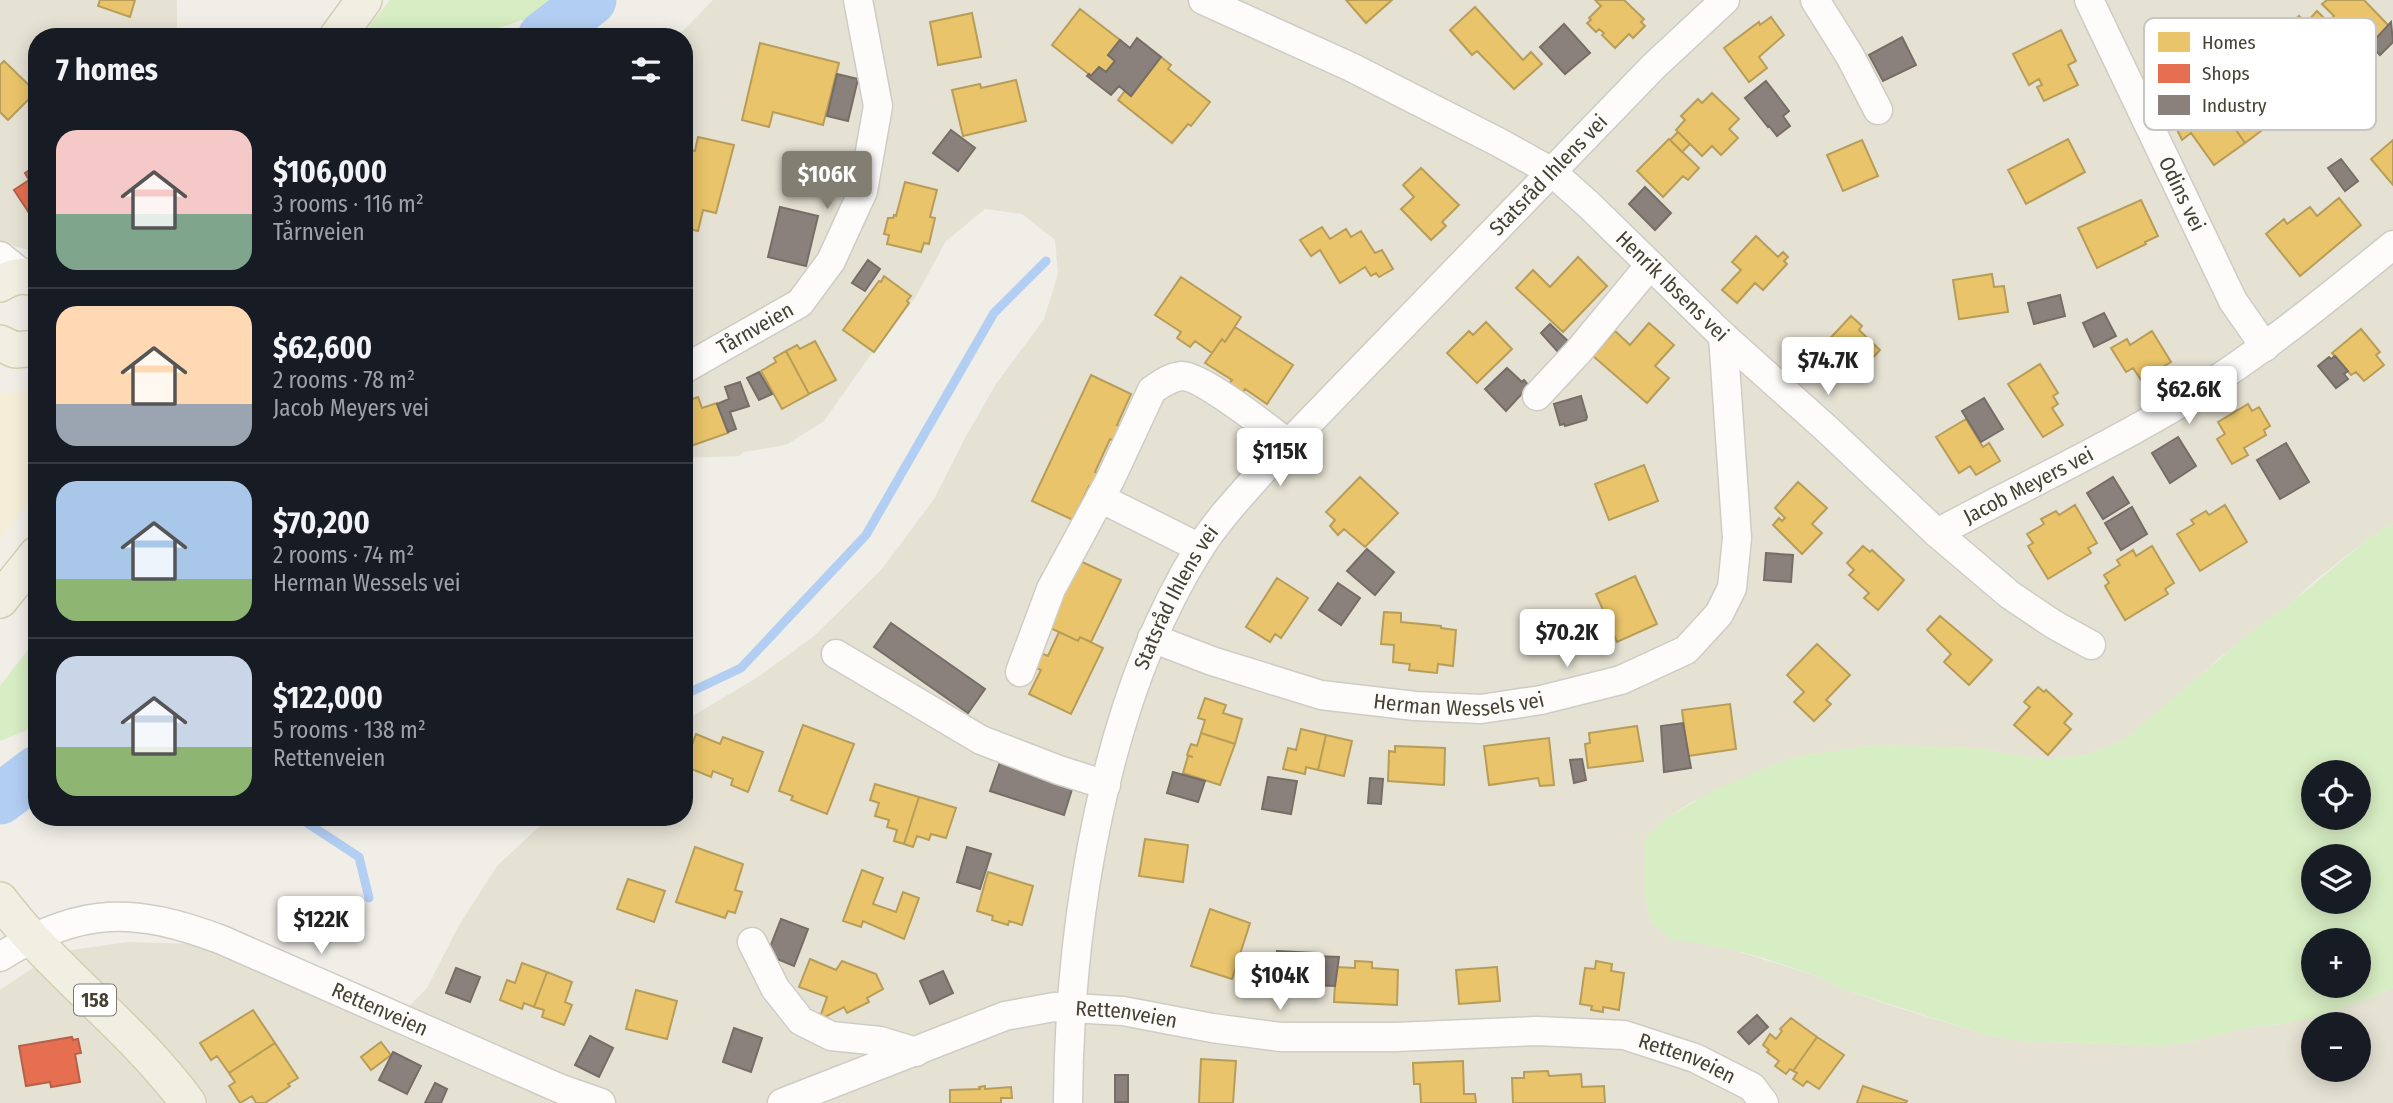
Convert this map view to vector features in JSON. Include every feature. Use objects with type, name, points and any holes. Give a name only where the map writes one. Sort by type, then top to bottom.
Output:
[{"type":"main road","points":[[344,28],[364,0]]},
{"type":"main road","points":[[0,600],[28,565]]},
{"type":"main road","name":"158","points":[[0,900],[34,939],[148,1054],[188,1103]]},
{"type":"street","name":"Tårnveien","points":[[693,364],[800,303],[831,261],[863,191],[878,106],[858,0]]},
{"type":"street","name":"Henrik Ibsens vei","points":[[1203,0],[1351,67],[1500,143],[1552,173],[1581,197],[1723,336],[1937,533],[2010,595],[2091,645]]},
{"type":"street","points":[[1815,0],[1850,56],[1878,110]]},
{"type":"street","name":"Odins vei","points":[[2089,0],[2144,115]]},
{"type":"street","name":"Statsråd Ihlens vei","points":[[1068,1103],[1072,1008],[1082,913],[1107,785],[1133,690],[1171,597],[1200,548],[1228,510],[1710,5]]},
{"type":"street","name":"Odins vei","points":[[2151,130],[2233,301],[2265,347]]},
{"type":"street","name":"Jacob Meyers vei","points":[[1937,533],[2167,411],[2265,347],[2393,245]]},
{"type":"street","points":[[1537,396],[1578,352],[1650,265]]},
{"type":"street","name":"Herman Wessels vei","points":[[1152,638],[1212,661],[1321,695],[1415,706],[1481,709],[1541,701],[1621,680],[1686,650],[1719,614],[1732,588],[1737,538],[1723,336]]},
{"type":"street","points":[[1020,672],[1051,590],[1100,498],[1152,390],[1164,381],[1182,376],[1195,379],[1289,444]]},
{"type":"street","points":[[1100,498],[1200,548]]},
{"type":"street","points":[[836,654],[981,740],[1107,785]]},
{"type":"street","name":"Rettenveien","points":[[0,957],[76,921],[103,916],[147,917],[178,924],[222,940],[561,1089],[601,1103]]},
{"type":"street","points":[[752,942],[775,988],[801,1021],[831,1036],[880,1041],[916,1052]]},
{"type":"street","name":"Rettenveien","points":[[782,1103],[1005,1016],[1036,1009],[1072,1008],[1123,1011],[1212,1028],[1279,1037],[1396,1037],[1537,1031],[1624,1035],[1695,1058],[1752,1087],[1764,1103]]},
{"type":"shaded area","points":[[0,0],[177,0],[177,28],[28,28],[28,250],[0,242]]},
{"type":"shaded area","points":[[713,0],[2393,0],[2393,523],[2312,583],[2124,740],[2086,755],[2052,759],[1978,748],[1878,745],[1806,755],[1777,763],[1692,802],[1667,818],[1646,838],[1644,892],[1651,922],[1820,977],[1845,990],[1990,1036],[2023,1041],[2160,1046],[2301,1018],[2301,1082],[2371,1082],[2371,1012],[2323,1012],[2371,998],[2393,987],[2393,1103],[0,1103],[0,990],[57,952],[128,942],[199,944],[406,1009],[427,988],[458,927],[497,866],[539,826],[693,826],[693,716],[758,677],[813,637],[882,569],[934,499],[996,384],[1044,319],[1058,274],[1055,240],[1022,214],[985,209],[946,241],[915,298],[824,421],[786,445],[744,452],[739,456],[693,458],[693,28],[686,28]]},
{"type":"shaded area","points":[[28,391],[28,503],[0,539],[0,393]]},
{"type":"green space","points":[[390,0],[559,0],[542,13],[500,28],[367,28]]},
{"type":"green space","points":[[2393,523],[2393,987],[2371,998],[2330,1012],[2301,1012],[2301,1020],[2249,1027],[2190,1042],[2160,1046],[2023,1041],[1990,1036],[1845,990],[1820,977],[1763,958],[1730,949],[1671,939],[1651,922],[1644,892],[1645,838],[1667,818],[1714,790],[1777,763],[1806,755],[1878,745],[1978,748],[2031,758],[2052,759],[2086,755],[2124,740],[2257,627],[2291,603],[2368,539]]},
{"type":"green space","points":[[28,650],[28,730],[0,741],[0,686]]},
{"type":"building: Homes","points":[[100,0],[135,0],[130,17],[98,6]]},
{"type":"building: Homes","points":[[1346,0],[1392,0],[1366,23]]},
{"type":"building: Homes","points":[[1595,0],[1624,0],[1644,19],[1641,22],[1645,26],[1633,38],[1629,34],[1615,48],[1602,35],[1604,33],[1599,29],[1596,32],[1587,23],[1601,6]]},
{"type":"building: Homes","points":[[2327,0],[2364,0],[2389,26],[2376,38],[2376,18],[2332,18],[2334,16],[2322,4]]},
{"type":"building: Homes","points":[[1475,7],[1523,60],[1531,52],[1542,64],[1514,89],[1477,51],[1472,55],[1450,30]]},
{"type":"building: Homes","points":[[1080,9],[1120,40],[1108,55],[1115,61],[1106,72],[1099,67],[1091,76],[1052,45]]},
{"type":"building: Homes","points":[[2317,11],[2324,18],[2311,18]]},
{"type":"building: Homes","points":[[972,13],[981,57],[938,65],[930,22]]},
{"type":"building: Homes","points":[[1771,17],[1784,35],[1759,57],[1767,68],[1749,82],[1724,48],[1759,22],[1760,25]]},
{"type":"building: Homes","points":[[2061,30],[2076,61],[2068,65],[2078,85],[2044,101],[2037,87],[2042,85],[2039,79],[2029,85],[2013,54]]},
{"type":"building: Homes","points":[[760,43],[839,63],[823,125],[773,112],[769,127],[742,120]]},
{"type":"building: Homes","points":[[1161,57],[1171,65],[1168,69],[1210,102],[1191,126],[1188,124],[1172,143],[1118,100],[1125,91],[1131,96]]},
{"type":"building: Homes","points":[[4,61],[28,84],[28,100],[8,120],[0,112],[0,65]]},
{"type":"building: Homes","points":[[1016,80],[1026,121],[963,136],[952,90],[980,84],[981,88]]},
{"type":"building: Homes","points":[[1712,93],[1739,119],[1729,129],[1738,138],[1721,155],[1712,146],[1702,156],[1676,130],[1685,120],[1681,116],[1698,99],[1702,103]]},
{"type":"building: Homes","points":[[2177,130],[2236,130],[2245,143],[2214,165],[2191,133],[2182,140]]},
{"type":"building: Homes","points":[[2236,130],[2262,130],[2245,143]]},
{"type":"building: Homes","points":[[1678,132],[1690,144],[1682,152],[1670,140]]},
{"type":"building: Homes","points":[[698,137],[734,145],[716,213],[703,210],[698,231],[693,230],[695,151]]},
{"type":"building: Homes","points":[[1669,139],[1699,168],[1688,180],[1683,176],[1663,197],[1637,171]]},
{"type":"building: Homes","points":[[2068,139],[2085,172],[2026,204],[2008,170]]},
{"type":"building: Homes","points":[[1862,140],[1878,176],[1843,191],[1827,155]]},
{"type":"building: Homes","points":[[2393,140],[2393,185],[2371,159]]},
{"type":"building: Homes","points":[[1421,168],[1459,205],[1442,222],[1446,226],[1431,240],[1401,209],[1414,197],[1403,185]]},
{"type":"building: Homes","points":[[905,182],[937,190],[930,217],[935,218],[929,244],[924,243],[921,252],[887,244],[889,235],[884,234],[888,218],[896,216]]},
{"type":"building: Homes","points":[[2339,198],[2361,225],[2300,276],[2266,234],[2284,219],[2287,224],[2310,207],[2317,216]]},
{"type":"building: Homes","points":[[2141,200],[2158,236],[2097,268],[2078,228]]},
{"type":"building: Homes","points":[[1322,227],[1330,239],[1346,229],[1351,237],[1361,231],[1375,253],[1382,250],[1393,269],[1379,277],[1376,273],[1371,276],[1365,267],[1340,283],[1320,250],[1311,256],[1300,240]]},
{"type":"building: Homes","points":[[1756,236],[1778,257],[1783,252],[1788,257],[1784,261],[1787,264],[1763,290],[1755,283],[1737,303],[1722,290],[1741,270],[1732,262]]},
{"type":"building: Homes","points":[[1578,257],[1607,286],[1563,332],[1516,288],[1533,270],[1550,287]]},
{"type":"building: Homes","points":[[1992,274],[1994,287],[2004,286],[2008,312],[1959,319],[1953,280]]},
{"type":"building: Homes","points":[[884,276],[911,296],[907,301],[909,303],[874,352],[843,330]]},
{"type":"building: Homes","points":[[1181,277],[1241,317],[1225,342],[1222,339],[1212,353],[1195,341],[1190,347],[1177,338],[1181,332],[1155,315]]},
{"type":"building: Homes","points":[[1851,316],[1862,326],[1859,330],[1880,350],[1855,377],[1822,347]]},
{"type":"building: Homes","points":[[1486,322],[1512,349],[1477,383],[1447,353],[1469,331],[1473,335]]},
{"type":"building: Homes","points":[[1649,323],[1674,345],[1655,366],[1669,378],[1647,403],[1593,356],[1615,331],[1630,345]]},
{"type":"building: Homes","points":[[1235,327],[1293,365],[1267,404],[1245,389],[1241,395],[1227,386],[1232,380],[1205,363],[1222,339],[1225,342]]},
{"type":"building: Homes","points":[[2361,329],[2380,352],[2376,355],[2384,365],[2364,381],[2356,372],[2351,375],[2332,353]]},
{"type":"building: Homes","points":[[2152,331],[2171,362],[2141,380],[2133,368],[2126,372],[2111,348],[2127,339],[2130,345]]},
{"type":"building: Homes","points":[[815,341],[836,380],[809,394],[786,351],[797,345],[800,349]]},
{"type":"building: Homes","points":[[786,351],[809,394],[782,409],[761,371],[776,362],[774,358]]},
{"type":"building: Homes","points":[[2040,364],[2058,393],[2053,396],[2058,404],[2052,408],[2063,425],[2043,437],[2008,384]]},
{"type":"building: Homes","points":[[1091,375],[1131,394],[1117,425],[1125,428],[1118,443],[1110,439],[1095,472],[1103,475],[1096,490],[1089,486],[1073,520],[1032,501]]},
{"type":"building: Homes","points":[[698,397],[702,408],[717,403],[728,433],[693,445],[693,399]]},
{"type":"building: Homes","points":[[2248,404],[2252,411],[2259,407],[2270,426],[2264,430],[2266,435],[2244,448],[2248,455],[2232,464],[2217,439],[2225,434],[2218,422]]},
{"type":"building: Homes","points":[[1966,419],[1983,447],[1989,443],[2000,461],[1976,475],[1970,466],[1959,473],[1936,437]]},
{"type":"building: Homes","points":[[1644,465],[1658,501],[1609,520],[1595,484]]},
{"type":"building: Homes","points":[[1360,477],[1398,513],[1365,547],[1344,529],[1338,535],[1330,526],[1335,520],[1326,512]]},
{"type":"building: Homes","points":[[1798,482],[1827,508],[1812,524],[1822,533],[1802,554],[1773,525],[1779,518],[1782,521],[1785,518],[1775,508]]},
{"type":"building: Homes","points":[[2075,505],[2097,543],[2088,548],[2091,553],[2048,579],[2028,546],[2033,543],[2027,534],[2044,524],[2041,519],[2056,511],[2059,515]]},
{"type":"building: Homes","points":[[2225,505],[2247,542],[2200,571],[2177,534],[2194,524],[2191,520],[2206,511],[2209,515]]},
{"type":"building: Homes","points":[[1863,546],[1870,552],[1872,550],[1904,580],[1878,610],[1864,598],[1869,593],[1849,575],[1854,570],[1847,563]]},
{"type":"building: Homes","points":[[2152,546],[2174,583],[2165,589],[2168,594],[2125,620],[2105,586],[2109,583],[2104,575],[2120,565],[2117,560],[2133,550],[2136,556]]},
{"type":"building: Homes","points":[[1080,561],[1121,580],[1091,642],[1080,637],[1078,641],[1048,627]]},
{"type":"building: Homes","points":[[1635,576],[1657,624],[1617,642],[1596,594]]},
{"type":"building: Homes","points":[[1277,578],[1308,598],[1281,638],[1275,634],[1270,642],[1246,627]]},
{"type":"building: Homes","points":[[1384,612],[1401,613],[1401,622],[1456,630],[1453,666],[1438,664],[1437,673],[1409,670],[1410,664],[1393,662],[1394,645],[1381,644]]},
{"type":"building: Homes","points":[[1940,616],[1992,660],[1969,685],[1944,662],[1951,654],[1927,630]]},
{"type":"building: Homes","points":[[1059,632],[1078,641],[1080,637],[1103,648],[1071,714],[1029,694],[1041,670],[1034,667],[1041,653],[1048,656]]},
{"type":"building: Homes","points":[[1817,644],[1850,675],[1826,700],[1831,704],[1814,721],[1794,702],[1804,692],[1787,675]]},
{"type":"building: Homes","points":[[2038,687],[2044,692],[2046,690],[2072,714],[2064,723],[2071,729],[2048,755],[2014,725],[2030,707],[2024,702]]},
{"type":"building: Homes","points":[[1205,698],[1226,705],[1223,713],[1242,719],[1235,744],[1201,733],[1205,720],[1198,718]]},
{"type":"building: Homes","points":[[1730,704],[1736,749],[1688,756],[1682,710]]},
{"type":"building: Homes","points":[[803,725],[854,744],[827,814],[791,800],[793,796],[779,791]]},
{"type":"building: Homes","points":[[1637,726],[1643,761],[1588,768],[1585,744],[1590,743],[1589,733]]},
{"type":"building: Homes","points":[[1301,729],[1326,735],[1318,770],[1306,767],[1305,774],[1283,769],[1288,748],[1296,750]]},
{"type":"building: Homes","points":[[1201,733],[1235,744],[1220,785],[1183,773],[1188,756],[1193,757],[1187,755],[1191,744],[1197,746]]},
{"type":"building: Homes","points":[[696,734],[720,744],[723,737],[763,752],[748,792],[731,785],[733,779],[713,771],[711,777],[693,770],[693,742]]},
{"type":"building: Homes","points":[[1326,735],[1352,741],[1344,776],[1318,770]]},
{"type":"building: Homes","points":[[1549,738],[1554,785],[1540,786],[1538,778],[1489,785],[1484,746]]},
{"type":"building: Homes","points":[[1395,746],[1445,748],[1444,785],[1388,781],[1389,751],[1395,752]]},
{"type":"building: Homes","points":[[875,784],[919,797],[904,844],[894,841],[897,830],[887,827],[889,820],[875,816],[879,803],[870,800]]},
{"type":"building: Homes","points":[[919,797],[956,808],[946,838],[931,834],[929,840],[917,836],[913,847],[904,844]]},
{"type":"building: Homes","points":[[1145,839],[1188,845],[1183,882],[1139,876]]},
{"type":"building: Homes","points":[[695,847],[743,864],[735,890],[742,892],[735,913],[728,911],[725,918],[676,902]]},
{"type":"building: Homes","points":[[862,870],[883,878],[873,904],[896,912],[903,892],[919,898],[904,939],[863,921],[861,927],[843,921]]},
{"type":"building: Homes","points":[[988,872],[1033,886],[1022,925],[1009,921],[1008,925],[977,911]]},
{"type":"building: Homes","points":[[628,879],[665,891],[654,922],[617,909]]},
{"type":"building: Homes","points":[[1210,909],[1250,923],[1232,979],[1191,966]]},
{"type":"building: Homes","points":[[810,959],[836,970],[842,961],[876,974],[883,989],[867,998],[869,1002],[847,1013],[844,1007],[819,1020],[827,997],[799,987]]},
{"type":"building: Homes","points":[[1355,961],[1372,962],[1372,968],[1398,970],[1397,1005],[1334,1002],[1336,967],[1355,968]]},
{"type":"building: Homes","points":[[1596,961],[1612,964],[1611,971],[1624,973],[1619,1010],[1603,1007],[1603,1012],[1580,1004],[1585,968],[1595,969]]},
{"type":"building: Homes","points":[[522,963],[547,972],[534,1007],[524,1003],[522,1009],[500,1000],[507,980],[515,983]]},
{"type":"building: Homes","points":[[1497,967],[1500,1001],[1459,1004],[1456,970]]},
{"type":"building: Homes","points":[[547,972],[572,982],[565,1002],[572,1005],[564,1025],[542,1017],[544,1010],[534,1007]]},
{"type":"building: Homes","points":[[636,990],[677,1001],[667,1039],[626,1029]]},
{"type":"building: Homes","points":[[253,1010],[275,1043],[229,1073],[217,1056],[211,1060],[200,1043]]},
{"type":"building: Homes","points":[[1791,1018],[1817,1037],[1793,1071],[1790,1069],[1786,1074],[1775,1066],[1779,1061],[1767,1052],[1769,1050],[1763,1045],[1770,1034],[1776,1039],[1782,1031],[1780,1029]]},
{"type":"building: Homes","points":[[1817,1037],[1844,1055],[1819,1089],[1807,1081],[1803,1086],[1793,1079],[1797,1073],[1793,1071]]},
{"type":"building: Homes","points":[[381,1042],[391,1055],[371,1070],[361,1057]]},
{"type":"building: Homes","points":[[275,1043],[298,1078],[265,1103],[256,1103],[252,1096],[240,1103],[229,1086],[235,1082],[229,1073]]},
{"type":"building: Homes","points":[[1201,1059],[1236,1061],[1233,1103],[1199,1103]]},
{"type":"building: Homes","points":[[1463,1061],[1464,1094],[1475,1094],[1476,1103],[1421,1103],[1420,1084],[1414,1084],[1413,1063]]},
{"type":"building: Homes","points":[[1548,1071],[1549,1076],[1581,1074],[1582,1087],[1604,1086],[1605,1103],[1513,1103],[1512,1078],[1524,1078],[1524,1072]]},
{"type":"building: Homes","points":[[985,1086],[985,1089],[1011,1087],[1012,1098],[1001,1098],[1001,1103],[950,1103],[950,1090],[980,1089],[979,1087]]},
{"type":"building: Homes","points":[[1863,1086],[1907,1101],[1857,1103]]},
{"type":"building: Shops","points":[[28,181],[28,211],[14,190]]},
{"type":"building: Shops","points":[[72,1037],[73,1040],[78,1039],[81,1053],[75,1054],[80,1082],[51,1087],[50,1082],[26,1086],[19,1046]]},
{"type":"building: Industry","points":[[2391,22],[2393,42],[2380,55],[2376,51],[2376,38]]},
{"type":"building: Industry","points":[[1564,24],[1590,53],[1565,74],[1540,47]]},
{"type":"building: Industry","points":[[1902,37],[1916,65],[1883,81],[1869,55]]},
{"type":"building: Industry","points":[[1137,38],[1161,57],[1131,96],[1119,86],[1111,95],[1087,76],[1091,76],[1099,67],[1106,72],[1115,61],[1108,55],[1120,40],[1130,48]]},
{"type":"building: Industry","points":[[837,74],[858,79],[848,121],[827,116]]},
{"type":"building: Industry","points":[[1766,81],[1789,111],[1783,116],[1790,126],[1777,136],[1745,98]]},
{"type":"building: Industry","points":[[951,130],[975,148],[958,171],[933,153]]},
{"type":"building: Industry","points":[[2341,159],[2358,181],[2345,191],[2328,168]]},
{"type":"building: Industry","points":[[1645,187],[1671,213],[1655,230],[1629,204]]},
{"type":"building: Industry","points":[[780,207],[818,216],[806,266],[768,257]]},
{"type":"building: Industry","points":[[868,260],[880,269],[865,291],[852,283]]},
{"type":"building: Industry","points":[[2060,295],[2065,316],[2034,324],[2028,303]]},
{"type":"building: Industry","points":[[2104,313],[2116,336],[2094,347],[2083,323]]},
{"type":"building: Industry","points":[[1550,324],[1569,342],[1559,353],[1541,333]]},
{"type":"building: Industry","points":[[2335,356],[2348,371],[2344,374],[2348,379],[2336,388],[2318,366],[2329,357],[2331,359]]},
{"type":"building: Industry","points":[[1507,368],[1529,386],[1506,411],[1485,389]]},
{"type":"building: Industry","points":[[759,372],[772,394],[759,400],[747,378]]},
{"type":"building: Industry","points":[[740,382],[749,406],[730,412],[736,429],[728,432],[717,404],[729,399],[725,387]]},
{"type":"building: Industry","points":[[1581,396],[1586,420],[1560,425],[1554,404]]},
{"type":"building: Industry","points":[[1984,398],[2003,429],[1981,442],[1962,411]]},
{"type":"building: Industry","points":[[2178,437],[2196,466],[2170,483],[2152,453]]},
{"type":"building: Industry","points":[[2286,443],[2309,482],[2280,499],[2257,460]]},
{"type":"building: Industry","points":[[2113,477],[2129,503],[2103,519],[2087,493]]},
{"type":"building: Industry","points":[[2132,507],[2147,534],[2121,550],[2105,523]]},
{"type":"building: Industry","points":[[1367,549],[1394,572],[1375,595],[1347,571]]},
{"type":"building: Industry","points":[[1766,553],[1793,555],[1791,582],[1764,580]]},
{"type":"building: Industry","points":[[1338,583],[1360,598],[1341,625],[1319,610]]},
{"type":"building: Industry","points":[[891,623],[985,689],[968,713],[874,647]]},
{"type":"building: Industry","points":[[1683,723],[1691,768],[1664,772],[1661,726]]},
{"type":"building: Industry","points":[[1582,759],[1586,780],[1574,783],[1570,760]]},
{"type":"building: Industry","points":[[1000,762],[1073,786],[1064,815],[990,791]]},
{"type":"building: Industry","points":[[1173,772],[1205,781],[1198,802],[1167,793]]},
{"type":"building: Industry","points":[[1268,777],[1297,781],[1291,814],[1262,809]]},
{"type":"building: Industry","points":[[1370,778],[1383,779],[1381,804],[1368,803]]},
{"type":"building: Industry","points":[[967,847],[991,854],[980,889],[957,882]]},
{"type":"building: Industry","points":[[781,919],[808,929],[794,966],[767,955]]},
{"type":"building: Industry","points":[[1277,951],[1314,953],[1311,995],[1275,993]]},
{"type":"building: Industry","points":[[1314,956],[1339,957],[1335,986],[1313,985]]},
{"type":"building: Industry","points":[[456,968],[480,977],[470,1002],[446,993]]},
{"type":"building: Industry","points":[[943,971],[953,993],[930,1004],[920,981]]},
{"type":"building: Industry","points":[[1757,1015],[1768,1027],[1749,1044],[1738,1032]]},
{"type":"building: Industry","points":[[734,1028],[762,1038],[751,1072],[723,1062]]},
{"type":"building: Industry","points":[[590,1036],[613,1048],[599,1077],[575,1065]]},
{"type":"building: Industry","points":[[393,1052],[421,1066],[407,1094],[379,1080]]},
{"type":"building: Industry","points":[[1115,1075],[1128,1075],[1128,1102],[1115,1102]]},
{"type":"building: Industry","points":[[435,1083],[447,1089],[441,1103],[425,1103]]},
{"type":"waterway","points":[[555,28],[591,0]]},
{"type":"waterway","points":[[693,691],[741,668],[866,535],[994,313],[1046,261]]},
{"type":"waterway","points":[[0,799],[28,778]]},
{"type":"waterway","points":[[312,826],[359,857],[369,898]]}]
